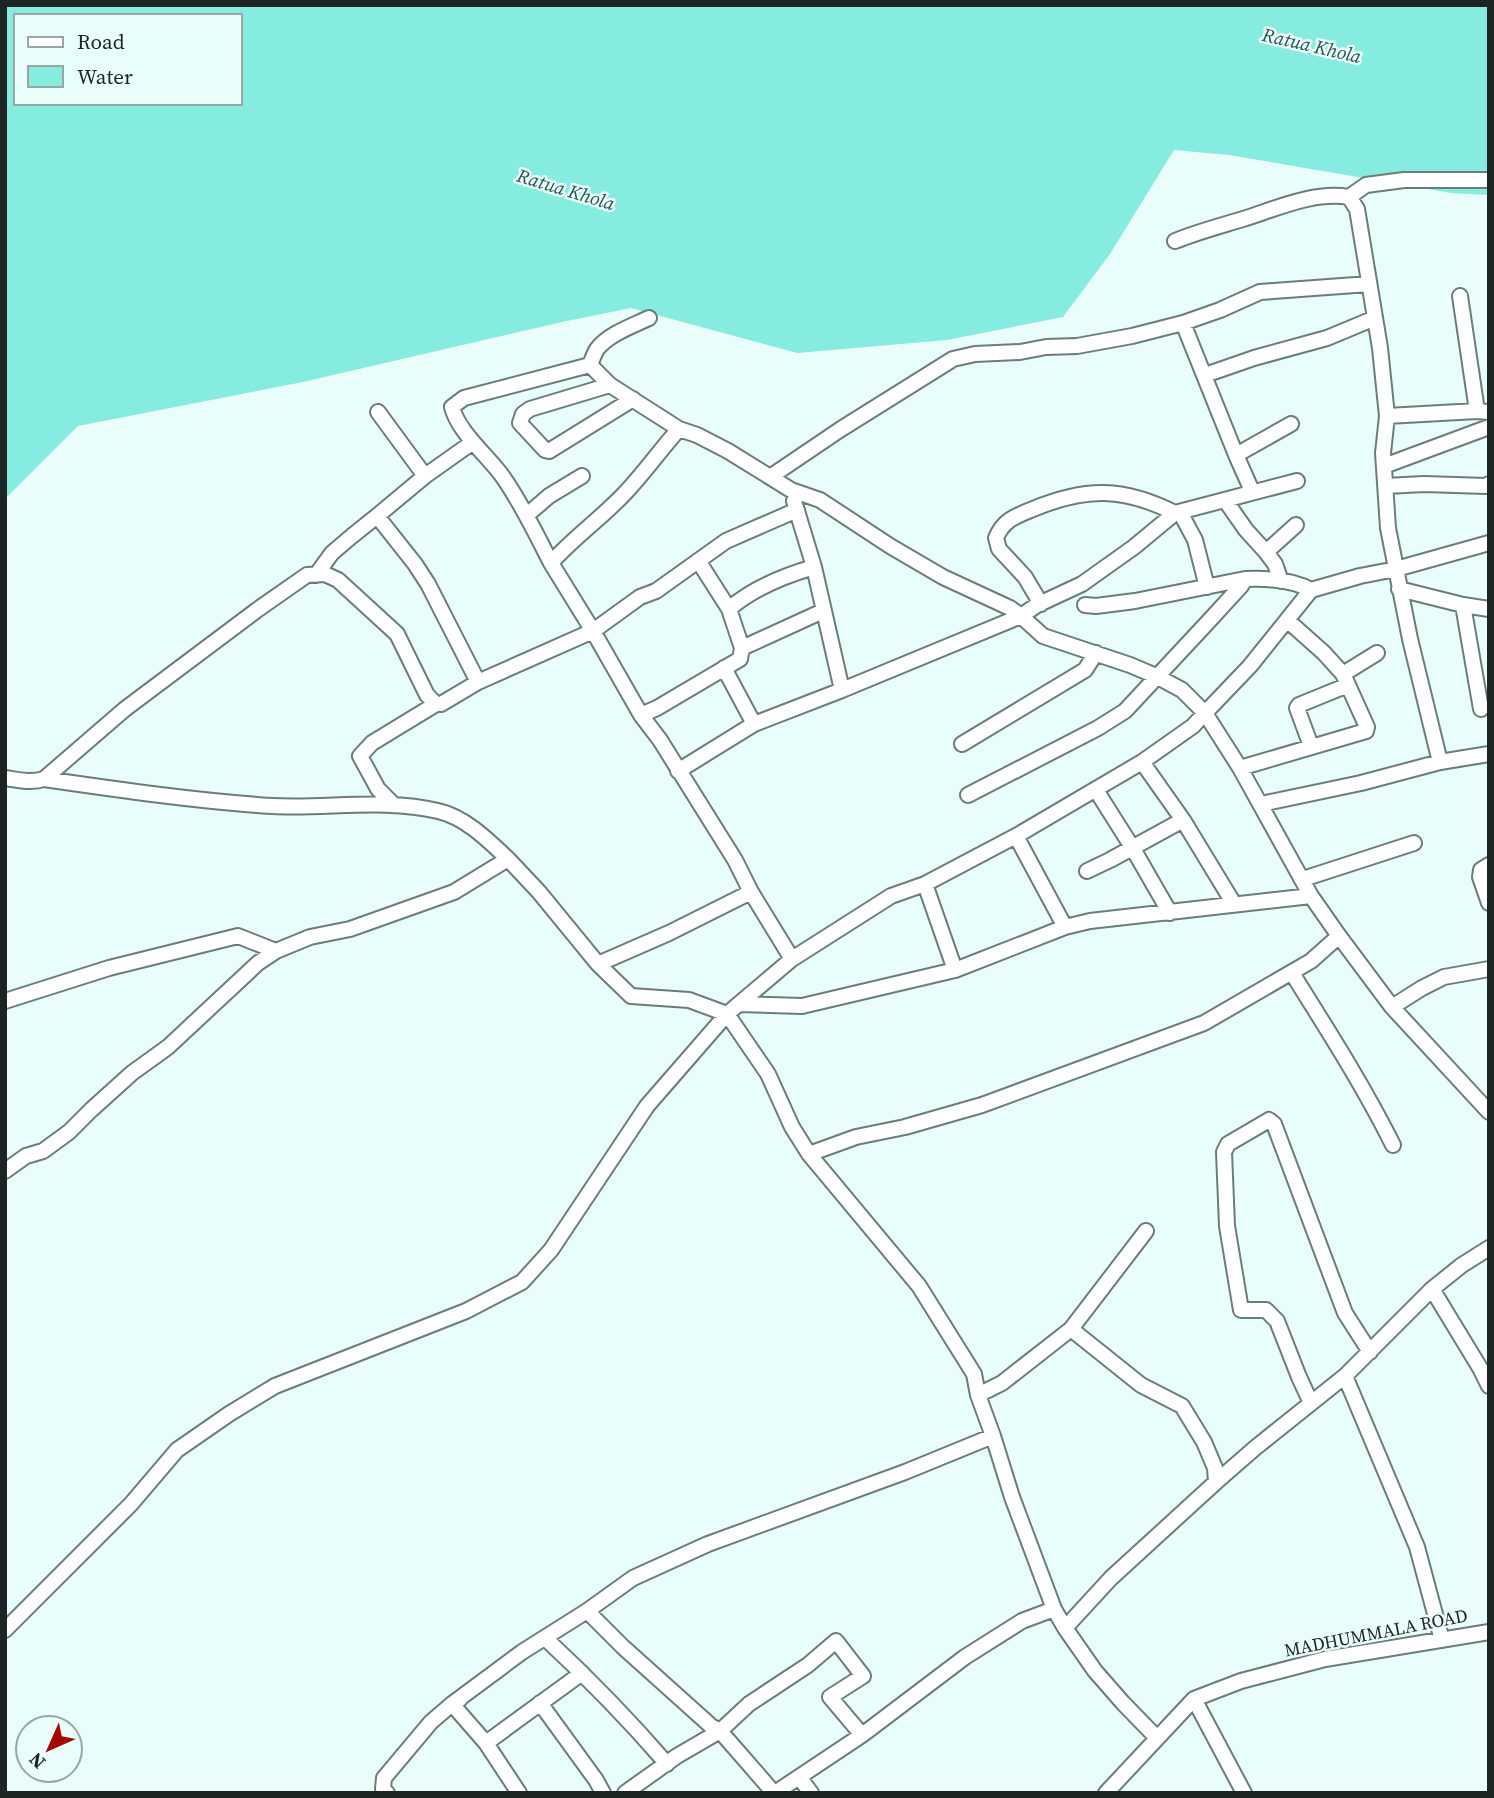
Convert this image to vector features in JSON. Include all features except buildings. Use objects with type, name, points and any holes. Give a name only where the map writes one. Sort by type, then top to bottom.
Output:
[{"type":"street","points":[[1349,197],[1367,185],[1405,180],[1489,180]]},
{"type":"street","points":[[1175,241],[1308,199],[1341,195],[1349,197],[1357,209],[1375,318],[1387,416],[1383,453],[1388,528],[1399,589],[1440,762]]},
{"type":"street","points":[[770,477],[953,359],[975,354],[1077,346],[1132,336],[1183,323],[1261,292],[1369,284]]},
{"type":"street","points":[[1387,416],[1483,412],[1460,296]]},
{"type":"street","points":[[590,365],[596,351],[604,343],[649,318]]},
{"type":"street","points":[[1205,375],[1254,358],[1328,338],[1375,318]]},
{"type":"street","points":[[1183,323],[1252,491]]},
{"type":"street","points":[[590,365],[610,385],[679,429],[729,451],[791,490],[820,500],[943,577],[1021,616],[1043,636],[1130,664],[1182,690],[1205,713],[1261,804],[1311,896],[1339,936],[1392,1007],[1489,1112]]},
{"type":"street","points":[[590,365],[464,398],[452,407],[454,415],[502,476],[527,515],[551,563],[641,715],[660,740],[735,860],[751,892],[792,959]]},
{"type":"street","points":[[610,385],[530,409],[523,414],[520,423],[549,451],[633,400]]},
{"type":"street","points":[[377,412],[425,476]]},
{"type":"street","points":[[1236,455],[1291,424]]},
{"type":"street","points":[[1384,466],[1489,427]]},
{"type":"street","points":[[551,563],[628,490],[679,429]]},
{"type":"street","points":[[316,575],[332,553],[425,476],[473,442]]},
{"type":"street","points":[[527,515],[549,496],[582,476]]},
{"type":"street","points":[[678,771],[754,724],[1021,616],[1082,584],[1177,512],[1297,481]]},
{"type":"street","points":[[1386,486],[1489,484]]},
{"type":"street","points":[[791,490],[814,567],[842,690]]},
{"type":"street","points":[[1041,604],[1025,577],[999,549],[996,538],[999,530],[1009,518],[1083,493],[1114,494],[1151,501],[1177,512],[1195,540],[1207,587]]},
{"type":"street","points":[[1225,500],[1275,564],[1281,581]]},
{"type":"street","points":[[394,805],[378,789],[360,756],[372,743],[478,682],[593,631],[640,597],[656,591],[699,562],[726,541],[797,510]]},
{"type":"street","points":[[377,516],[428,584],[478,682]]},
{"type":"street","points":[[1266,552],[1296,525]]},
{"type":"street","points":[[5,1630],[131,1504],[177,1450],[229,1414],[275,1385],[466,1311],[522,1282],[551,1250],[647,1106],[727,1014],[792,959],[891,897],[925,884],[1096,790],[1194,726],[1250,666],[1311,590],[1489,543]]},
{"type":"street","points":[[641,715],[740,659],[742,648],[729,609],[699,562]]},
{"type":"street","points":[[729,609],[740,598],[789,575],[814,567]]},
{"type":"street","points":[[44,779],[125,709],[307,575],[325,574],[338,580],[397,635],[427,695],[436,704]]},
{"type":"street","points":[[1085,605],[1135,601],[1245,579],[1263,578],[1298,583],[1311,590]]},
{"type":"street","points":[[968,795],[1098,729],[1125,710],[1209,622],[1245,579]]},
{"type":"street","points":[[1399,589],[1489,609]]},
{"type":"street","points":[[1463,605],[1481,709]]},
{"type":"street","points":[[742,648],[823,611]]},
{"type":"street","points":[[1240,768],[1366,731],[1367,727],[1346,680],[1324,653],[1287,620]]},
{"type":"street","points":[[962,744],[1084,670],[1096,653]]},
{"type":"street","points":[[1311,746],[1297,708],[1299,705],[1346,680],[1377,653]]},
{"type":"street","points":[[724,668],[754,724]]},
{"type":"street","points":[[1261,804],[1361,783],[1440,762],[1489,754]]},
{"type":"street","points":[[1142,762],[1234,904]]},
{"type":"street","points":[[5,778],[25,781],[44,779],[171,797],[275,806],[394,805],[439,811],[462,822],[508,859],[598,964],[631,996],[690,1000],[727,1014],[768,1074],[792,1127],[809,1154],[919,1286],[974,1374],[978,1395],[1012,1497],[1054,1609],[1095,1671],[1156,1737]]},
{"type":"street","points":[[1096,790],[1170,913]]},
{"type":"street","points":[[1087,871],[1182,820]]},
{"type":"street","points":[[1016,836],[1065,927]]},
{"type":"street","points":[[1303,879],[1414,843]]},
{"type":"street","points":[[5,1171],[26,1156],[43,1151],[69,1132],[132,1073],[168,1047],[258,963],[276,951],[310,937],[350,929],[454,892],[508,859]]},
{"type":"street","points":[[1489,865],[1481,870],[1480,877],[1489,903]]},
{"type":"street","points":[[925,884],[955,970]]},
{"type":"street","points":[[598,964],[669,933],[751,892]]},
{"type":"street","points":[[739,1004],[802,1006],[955,970],[1065,927],[1090,921],[1311,896]]},
{"type":"street","points":[[5,1001],[109,968],[238,936],[276,951]]},
{"type":"street","points":[[809,1154],[856,1137],[905,1127],[982,1105],[1204,1023],[1311,961],[1339,936]]},
{"type":"street","points":[[1292,973],[1376,1111],[1392,1144]]},
{"type":"street","points":[[1392,1007],[1444,978],[1486,973]]},
{"type":"street","points":[[1311,1403],[1277,1321],[1266,1310],[1241,1310],[1227,1226],[1223,1152],[1228,1144],[1269,1120],[1274,1124],[1345,1313],[1370,1352]]},
{"type":"street","points":[[978,1395],[1002,1383],[1070,1329],[1146,1231]]},
{"type":"street","points":[[1065,1628],[1111,1578],[1216,1482],[1345,1376],[1432,1289],[1489,1248]]},
{"type":"street","points":[[1432,1289],[1489,1386]]},
{"type":"street","points":[[1070,1329],[1141,1385],[1182,1406],[1204,1442],[1215,1468],[1216,1482]]},
{"type":"street","points":[[1345,1376],[1417,1547],[1442,1640]]},
{"type":"street","points":[[387,1793],[383,1789],[384,1778],[431,1722],[522,1652],[634,1578],[761,1523],[905,1472],[993,1436]]},
{"type":"street","points":[[587,1611],[651,1673],[720,1731],[775,1793],[862,1735],[965,1657],[1021,1621],[1054,1609]]},
{"type":"street","name":"MADHUMMALA ROAD","points":[[1106,1793],[1194,1699],[1241,1681],[1325,1659],[1489,1632]]},
{"type":"street","points":[[545,1638],[582,1673],[667,1764]]},
{"type":"street","points":[[625,1793],[677,1756],[720,1731],[749,1704],[808,1665],[836,1641],[863,1676],[830,1697],[862,1735]]},
{"type":"street","points":[[486,1743],[582,1673]]},
{"type":"street","points":[[1194,1699],[1244,1793]]},
{"type":"street","points":[[458,1701],[519,1793]]},
{"type":"street","points":[[540,1703],[603,1793]]},
{"type":"street","points":[[800,1778],[811,1793]]},
{"type":"water","name":"Ratua Khola","points":[[5,5],[1489,5],[1489,195],[1451,193],[1229,155],[1174,150],[1110,254],[1063,317],[947,340],[797,353],[631,308],[303,382],[78,426],[5,499]]}]
